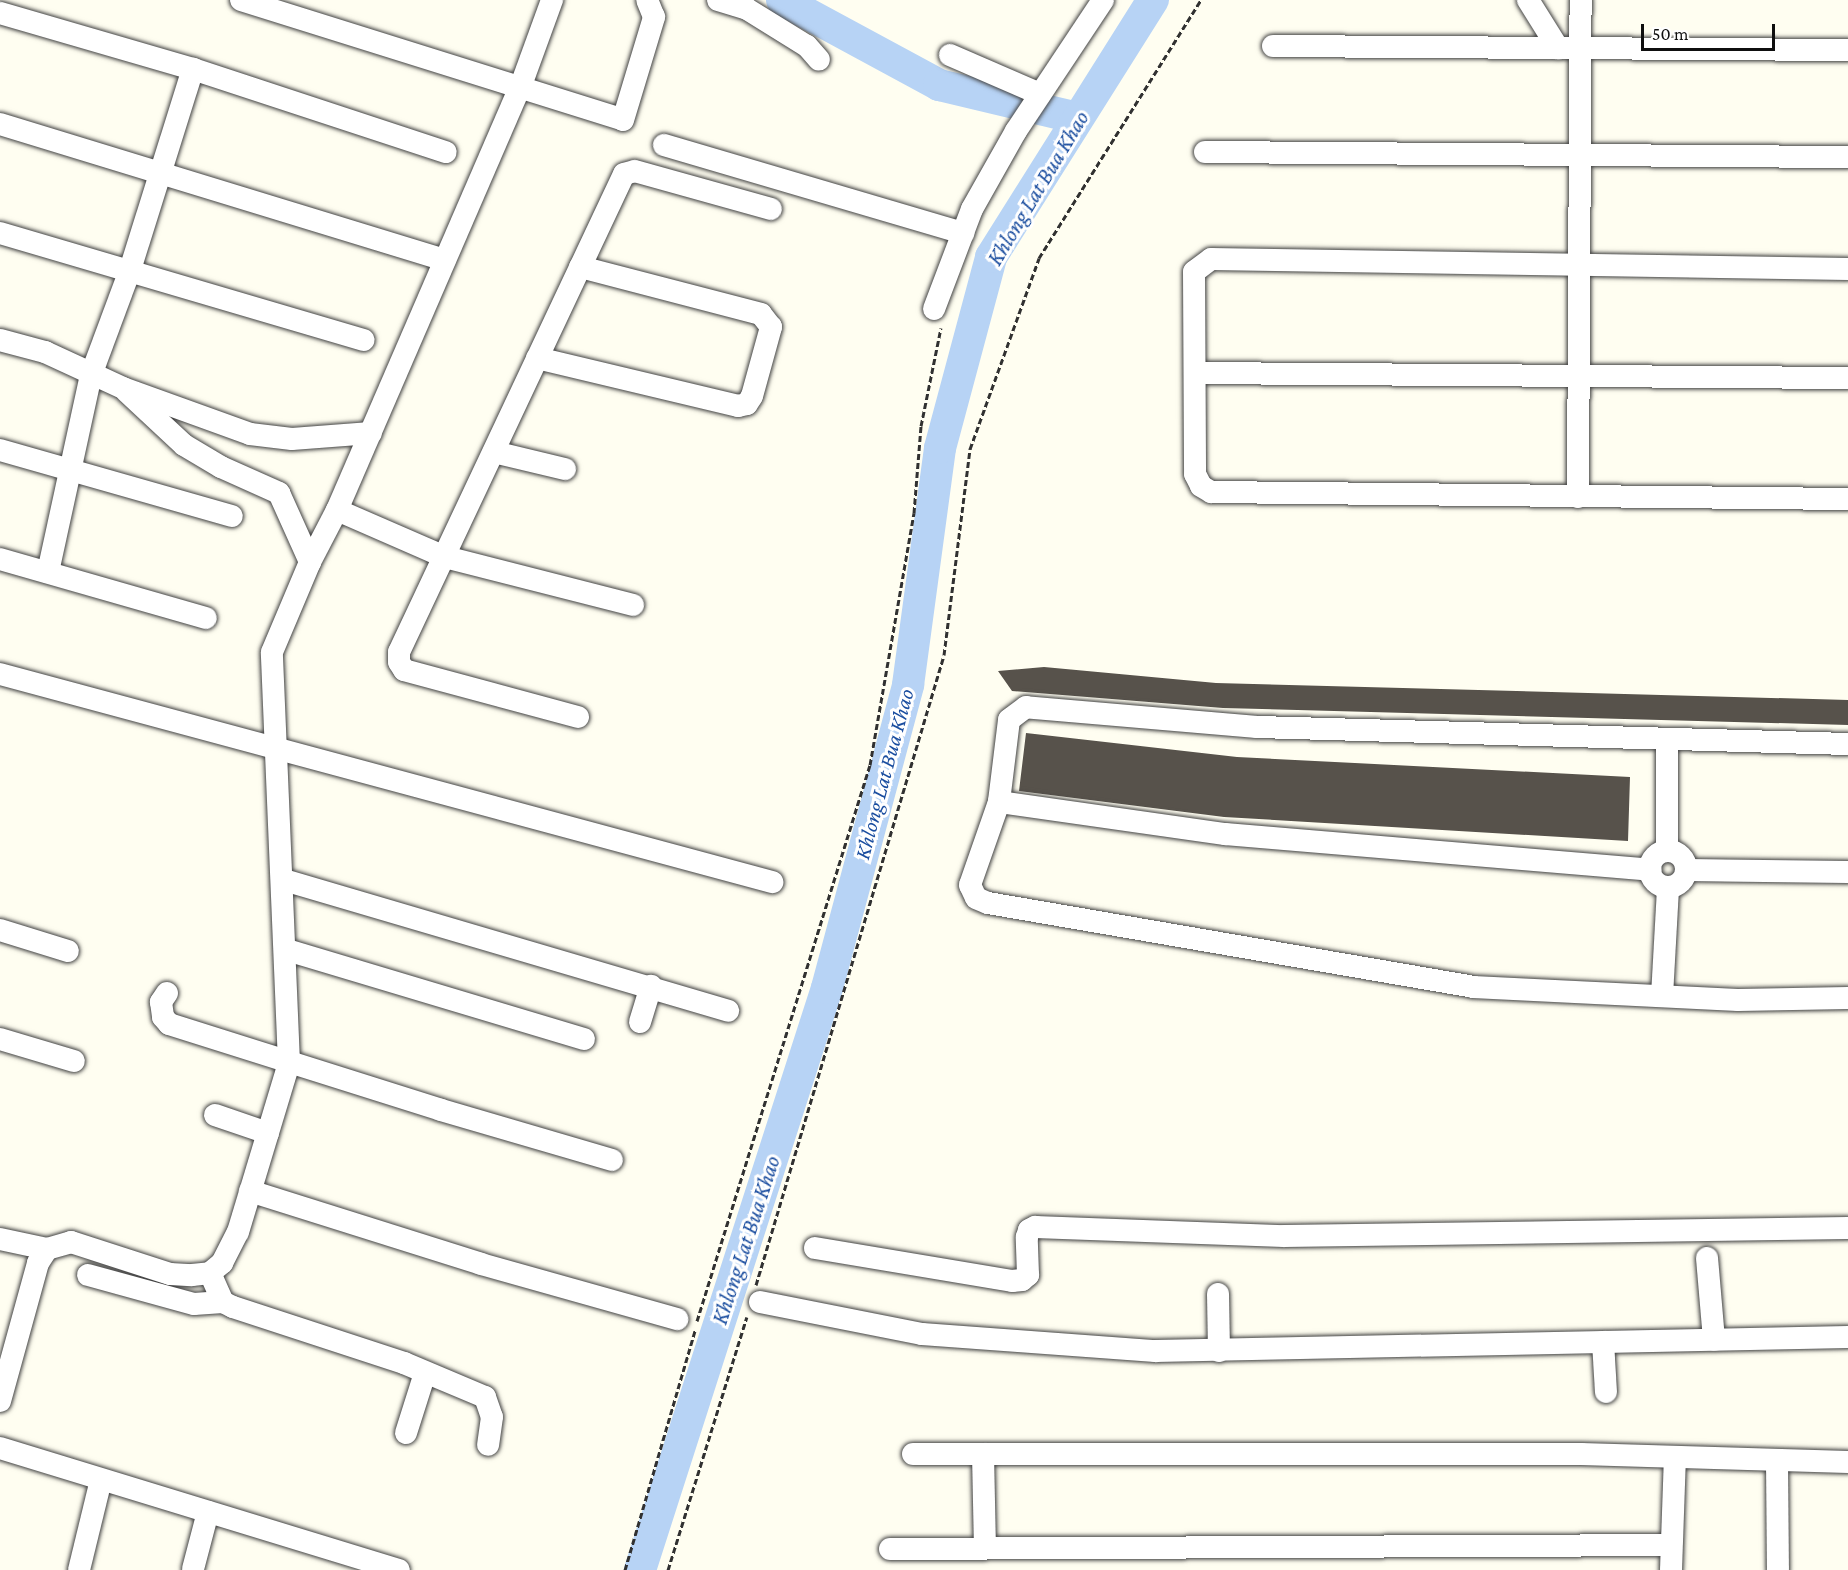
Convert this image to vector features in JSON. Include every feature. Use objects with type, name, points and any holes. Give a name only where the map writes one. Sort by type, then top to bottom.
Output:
[{"type":"street","points":[[241,0],[623,120],[654,17],[651,0]]},
{"type":"street","points":[[0,1239],[47,1250],[71,1242],[170,1274],[210,1273],[222,1263],[238,1232],[289,1063],[279,748],[272,652],[310,562],[338,510],[520,88],[552,0]]},
{"type":"street","points":[[718,0],[747,9],[807,46],[819,60]]},
{"type":"street","points":[[938,317],[972,209],[1016,131],[1103,0]]},
{"type":"street","points":[[1528,0],[1569,49]]},
{"type":"street","points":[[1578,497],[1578,155],[1569,49],[1581,0]]},
{"type":"street","points":[[0,13],[193,69],[446,152]]},
{"type":"street","points":[[1273,45],[1848,50]]},
{"type":"street","points":[[950,55],[1043,89]]},
{"type":"street","points":[[48,572],[74,469],[91,375],[129,273],[193,69]]},
{"type":"street","points":[[0,124],[446,260]]},
{"type":"street","points":[[664,145],[963,232]]},
{"type":"street","points":[[1205,152],[1848,157]]},
{"type":"street","points":[[578,717],[405,670],[399,662],[399,652],[624,174],[635,171],[771,209]]},
{"type":"street","points":[[0,233],[129,273],[364,340]]},
{"type":"street","points":[[1848,269],[1210,259],[1194,272],[1195,474],[1201,486],[1211,492],[1848,499]]},
{"type":"street","points":[[537,358],[738,406],[747,404],[752,396],[771,327],[761,314],[580,267]]},
{"type":"street","points":[[0,340],[45,352],[123,388],[250,434],[292,439],[371,433]]},
{"type":"street","points":[[1195,373],[1848,378]]},
{"type":"street","points":[[123,388],[184,445],[221,467],[279,493],[310,562]]},
{"type":"street","points":[[0,450],[74,469],[232,516]]},
{"type":"street","points":[[494,452],[565,469]]},
{"type":"street","points":[[338,510],[445,557],[633,605]]},
{"type":"street","points":[[0,559],[206,618]]},
{"type":"street","points":[[0,674],[772,882]]},
{"type":"street","points":[[1848,744],[1257,728],[1039,705],[1026,707],[1010,720],[999,802],[970,877],[976,898],[988,903],[1473,987],[1662,996],[1848,998]]},
{"type":"street","points":[[1667,739],[1667,851]]},
{"type":"street","points":[[999,802],[1225,834],[1650,870]]},
{"type":"street","points":[[1667,851],[1679,854],[1687,870],[1681,882],[1668,887],[1655,882],[1650,870],[1656,855],[1667,851]]},
{"type":"street","points":[[1687,870],[1848,872]]},
{"type":"street","points":[[284,880],[505,955],[651,986],[728,1011]]},
{"type":"street","points":[[1662,996],[1668,887]]},
{"type":"street","points":[[0,930],[68,951]]},
{"type":"street","points":[[287,950],[584,1039]]},
{"type":"street","points":[[640,1022],[651,986]]},
{"type":"street","points":[[167,993],[160,1002],[163,1017],[169,1024],[289,1063],[612,1160]]},
{"type":"street","points":[[0,1039],[74,1060]]},
{"type":"street","points":[[215,1115],[268,1133]]},
{"type":"street","points":[[250,1191],[481,1264],[677,1319]]},
{"type":"street","points":[[815,1248],[1012,1281],[1022,1280],[1028,1275],[1027,1237],[1035,1227],[1284,1236],[1848,1228]]},
{"type":"street","points":[[0,1401],[38,1263],[47,1250]]},
{"type":"street","points":[[1707,1258],[1714,1340]]},
{"type":"street","points":[[210,1273],[223,1302]]},
{"type":"street","points":[[88,1275],[194,1304],[223,1302],[425,1373],[485,1397],[492,1417],[488,1445]]},
{"type":"street","points":[[1218,1294],[1218,1351]]},
{"type":"street","points":[[754,1301],[922,1334],[1155,1351],[1848,1337]]},
{"type":"street","points":[[1603,1342],[1606,1392]]},
{"type":"street","points":[[406,1433],[425,1373]]},
{"type":"street","points":[[0,1448],[208,1512],[367,1566],[399,1570]]},
{"type":"street","points":[[913,1454],[1675,1457],[1848,1462]]},
{"type":"street","points":[[983,1454],[986,1548]]},
{"type":"street","points":[[1671,1570],[1675,1457]]},
{"type":"street","points":[[1777,1461],[1778,1570]]},
{"type":"street","points":[[79,1570],[101,1480]]},
{"type":"street","points":[[193,1569],[208,1512]]},
{"type":"street","points":[[890,1549],[1671,1545]]},
{"type":"path","points":[[668,1570],[754,1301],[944,655],[970,449],[1040,258],[1201,0]]},
{"type":"path","points":[[625,1570],[672,1402],[870,765],[912,524],[921,426],[938,317]]},
{"type":"building","points":[[1044,667],[1216,683],[1848,700],[1848,725],[1223,708],[1012,691],[998,671]]},
{"type":"building","points":[[1026,733],[1237,757],[1630,777],[1628,841],[1224,817],[1019,791]]},
{"type":"waterway","points":[[782,0],[939,85],[1077,118]]},
{"type":"waterway","name":"Khlong Lat Bua Khao","points":[[640,1570],[827,988],[908,685],[940,448],[991,257],[1153,0]]}]
